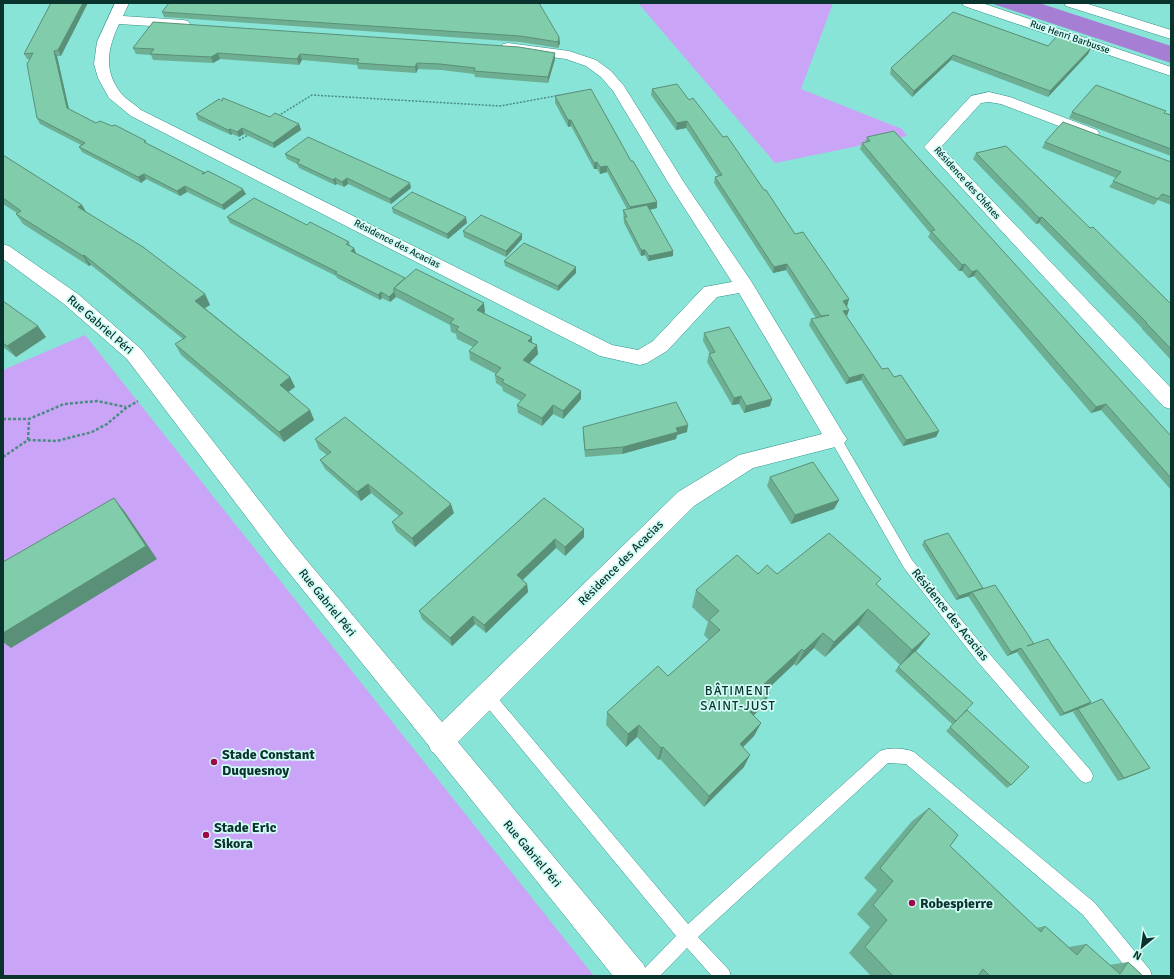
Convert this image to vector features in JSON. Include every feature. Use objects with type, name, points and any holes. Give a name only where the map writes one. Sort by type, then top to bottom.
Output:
[{"type":"street","name":"Résidence des Acacias","points":[[122,3],[104,42],[101,64],[105,78],[114,95],[136,113],[607,350],[640,358],[660,346],[711,292],[744,286]]},
{"type":"street","name":"Rue Henri Barbusse","points":[[969,3],[1171,72]]},
{"type":"street","points":[[1071,3],[1171,35]]},
{"type":"street","points":[[114,20],[200,25]]},
{"type":"street","name":"Résidence des Acacias","points":[[440,742],[686,499],[747,461],[836,439],[744,286],[677,184],[619,89],[606,74],[591,63],[569,56],[545,51],[497,46]]},
{"type":"street","name":"Résidence des Chênes","points":[[1106,139],[1005,100],[989,97],[976,98],[932,147],[1171,402]]},
{"type":"street","name":"Rue Gabriel Péri","points":[[3,250],[71,299],[134,354],[269,530],[440,742],[633,976]]},
{"type":"lane","name":"Résidence des Acacias","points":[[836,439],[908,564],[982,656],[1086,776]]},
{"type":"lane","points":[[487,696],[687,936],[723,976]]},
{"type":"lane","points":[[649,976],[687,936],[884,756],[909,757],[1089,908],[1144,976]]},
{"type":"path","points":[[278,116],[312,95],[500,106],[569,93]]},
{"type":"path","points":[[218,154],[251,133]]},
{"type":"path","points":[[3,419],[29,419],[41,412],[64,404],[97,401],[126,408],[107,424],[92,432],[57,442],[28,440],[3,457]]},
{"type":"path","points":[[28,440],[29,419]]},
{"type":"shaded area","points":[[638,3],[833,3],[801,89],[902,129],[907,136],[775,163]]},
{"type":"shaded area","points":[[990,3],[1039,3],[1171,46],[1171,63]]},
{"type":"shaded area","name":"Stade Constant Duquesnoy","points":[[85,335],[594,976],[3,976],[3,370]]},
{"type":"building","points":[[51,3],[83,3],[58,50],[54,51],[67,108],[96,123],[100,121],[112,126],[115,125],[146,141],[144,142],[205,173],[208,171],[243,189],[222,205],[185,186],[177,191],[144,174],[138,177],[79,147],[85,143],[37,118],[27,64],[33,53],[24,54]]},
{"type":"building","points":[[169,3],[539,3],[559,37],[558,42],[520,36],[162,12]]},
{"type":"building","points":[[953,12],[1048,46],[1057,36],[1091,48],[1050,91],[953,55],[914,91],[891,68]]},
{"type":"building","points":[[153,22],[519,47],[555,53],[548,77],[474,71],[475,68],[440,64],[417,63],[415,67],[357,63],[359,59],[300,54],[297,59],[218,53],[211,57],[150,54],[154,49],[133,48]]},
{"type":"building","points":[[677,84],[689,100],[693,98],[723,137],[727,136],[764,190],[766,190],[795,234],[803,232],[849,299],[843,301],[849,310],[843,311],[882,369],[888,368],[894,377],[901,375],[939,431],[906,440],[863,374],[849,378],[811,319],[829,315],[821,316],[787,264],[774,267],[715,177],[722,175],[687,121],[677,123],[652,89]]},
{"type":"building","points":[[1096,85],[1166,111],[1164,113],[1171,115],[1171,149],[1072,112]]},
{"type":"building","points":[[591,89],[631,161],[633,161],[657,202],[630,207],[607,166],[600,167],[597,162],[594,163],[571,120],[568,120],[555,96]]},
{"type":"building","points":[[223,98],[270,117],[275,113],[299,124],[273,143],[242,128],[237,132],[230,129],[228,130],[196,114],[219,99],[222,101]]},
{"type":"building","points":[[1063,122],[1171,162],[1171,197],[1162,194],[1158,199],[1113,181],[1121,172],[1045,142]]},
{"type":"building","points":[[894,131],[1171,436],[1171,478],[1106,404],[1096,407],[977,270],[972,272],[965,264],[962,265],[931,231],[935,230],[862,143],[870,141],[867,137]]},
{"type":"building","points":[[308,137],[410,183],[390,199],[347,178],[342,182],[335,178],[333,180],[297,163],[300,160],[285,154]]},
{"type":"building","points":[[1006,146],[1090,228],[1093,227],[1171,304],[1171,349],[1042,217],[1039,218],[976,153]]},
{"type":"building","points":[[3,155],[82,205],[78,207],[143,247],[205,294],[195,301],[290,377],[280,385],[310,410],[279,432],[175,344],[186,337],[84,255],[83,256],[16,214],[21,211],[3,198]]},
{"type":"building","points":[[412,192],[466,217],[447,234],[392,208]]},
{"type":"building","points":[[254,198],[307,225],[310,222],[349,242],[346,244],[354,248],[351,251],[405,278],[394,288],[394,292],[389,297],[381,292],[378,295],[335,273],[337,272],[227,217]]},
{"type":"building","points":[[647,205],[673,251],[649,256],[645,250],[641,250],[624,217],[627,217],[623,210]]},
{"type":"building","points":[[481,215],[522,234],[506,251],[463,231]]},
{"type":"building","points":[[524,243],[576,267],[558,286],[504,261]]},
{"type":"building","points":[[416,269],[484,303],[477,310],[532,337],[528,341],[537,345],[523,360],[581,391],[563,411],[553,405],[542,418],[517,405],[526,395],[502,382],[504,380],[495,375],[501,368],[469,351],[478,342],[456,330],[459,327],[450,323],[454,319],[394,288]]},
{"type":"building","points":[[3,301],[38,326],[7,346],[3,343]]},
{"type":"building","points":[[729,327],[772,399],[746,406],[741,396],[734,398],[709,354],[715,352],[704,333]]},
{"type":"building","points":[[676,402],[688,425],[676,428],[678,432],[623,447],[585,450],[583,427]]},
{"type":"building","points":[[345,417],[451,504],[412,538],[392,522],[403,513],[368,484],[357,492],[320,460],[331,452],[315,439]]},
{"type":"building","points":[[813,462],[839,500],[795,515],[770,477]]},
{"type":"building","points":[[114,498],[146,546],[3,633],[3,562]]},
{"type":"building","points":[[544,498],[584,529],[565,547],[555,539],[517,575],[527,584],[484,625],[473,616],[450,638],[419,611]]},
{"type":"building","points":[[829,533],[881,579],[876,584],[930,634],[912,650],[868,609],[834,642],[823,633],[804,651],[802,649],[762,686],[770,693],[750,712],[761,723],[740,744],[750,755],[709,796],[663,747],[661,748],[639,725],[628,734],[607,712],[658,666],[668,676],[720,630],[709,620],[719,611],[696,590],[737,555],[758,574],[767,565],[777,574]]},
{"type":"building","points":[[948,533],[983,588],[959,596],[924,541]]},
{"type":"building","points":[[995,585],[1034,644],[1048,639],[1091,702],[1064,713],[1021,648],[1011,652],[972,592]]},
{"type":"building","points":[[915,651],[973,703],[956,721],[898,667]]},
{"type":"building","points":[[1102,699],[1150,768],[1124,778],[1078,709]]},
{"type":"building","points":[[967,710],[1029,767],[1011,785],[950,727]]},
{"type":"building","name":"Robespierre","points":[[929,808],[958,835],[950,846],[1041,932],[1045,926],[1077,955],[1086,944],[1120,974],[1128,962],[1143,976],[990,976],[983,969],[978,976],[893,976],[865,947],[887,920],[873,905],[893,881],[880,868]]},
{"type":"place","name":"Stade Constant Duquesnoy","points":[[214,762]]},
{"type":"place","name":"Stade Eric Sikora","points":[[206,835]]},
{"type":"place","name":"Robespierre","points":[[912,903]]},
{"type":"district","name":"BÂTIMENT SAINT-JUST","points":[[738,698]]}]
